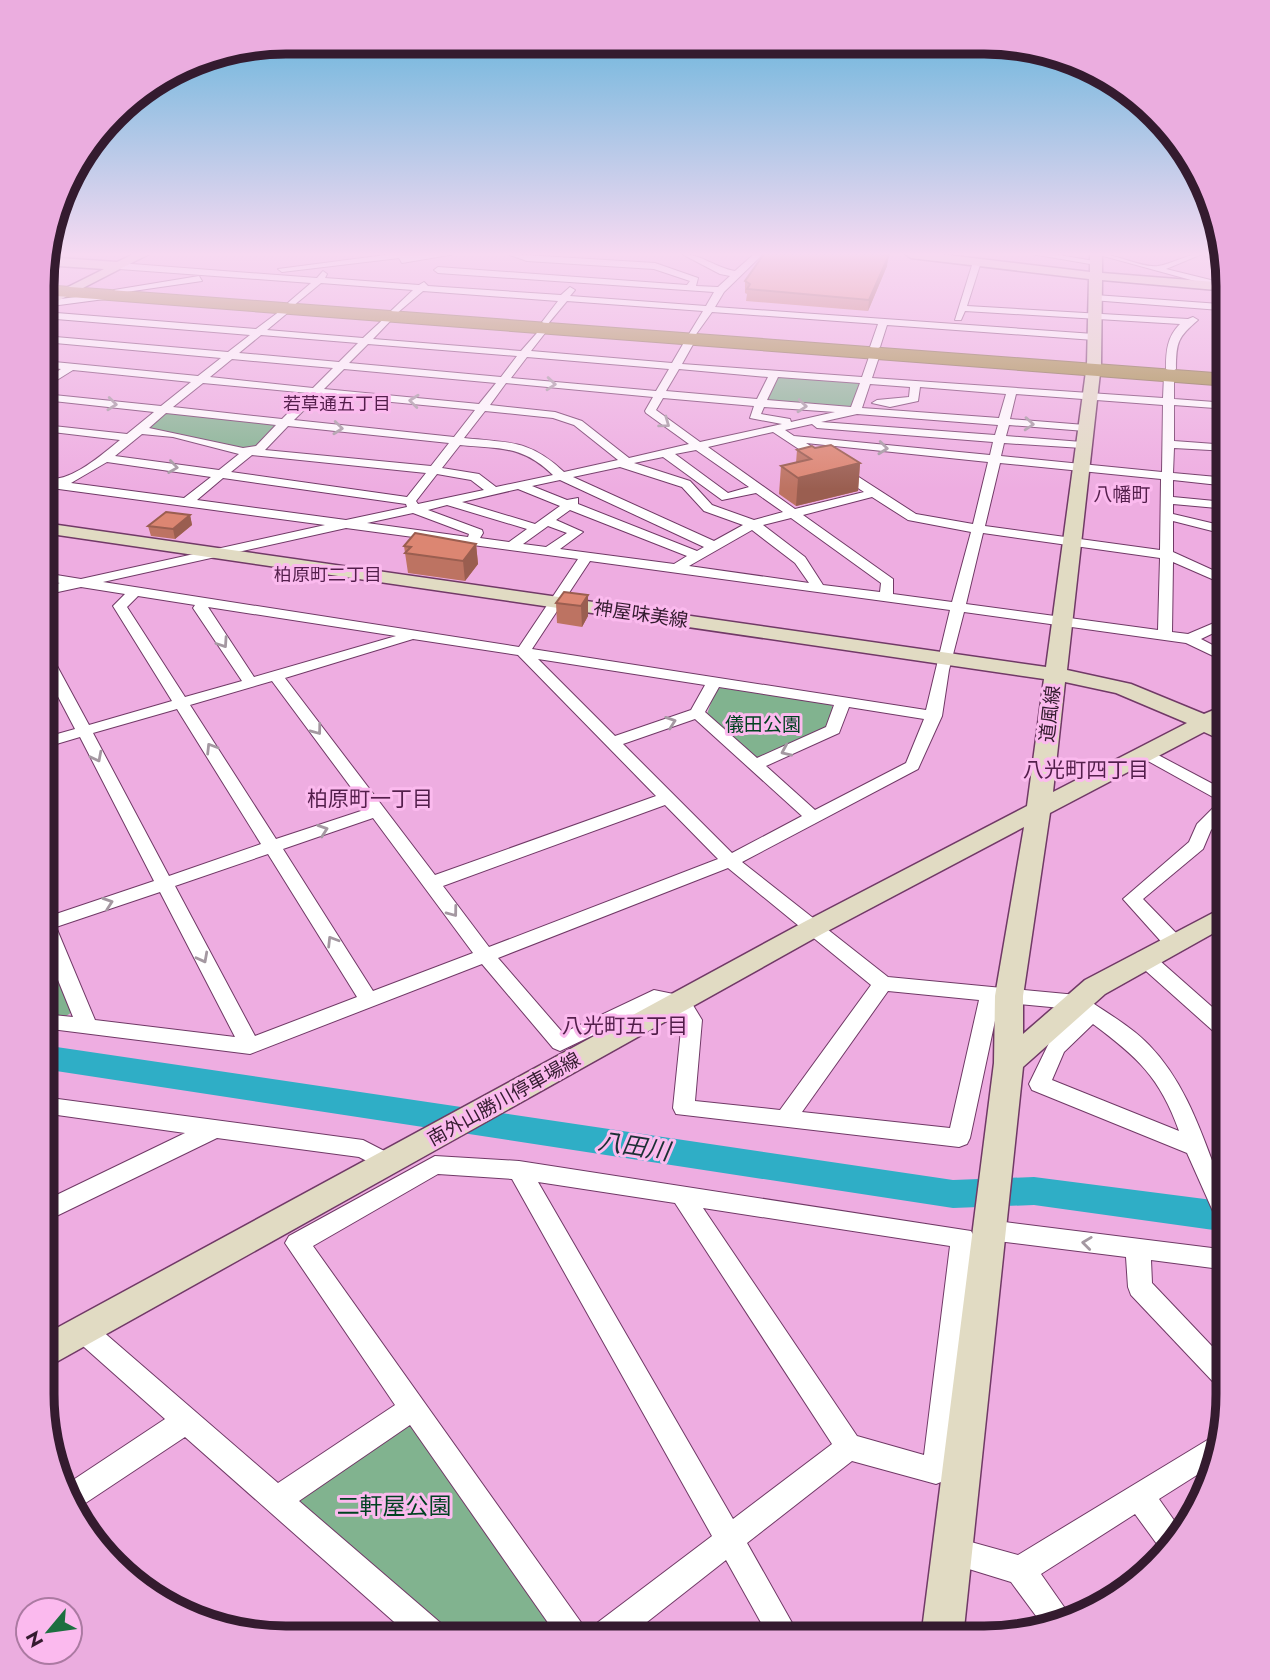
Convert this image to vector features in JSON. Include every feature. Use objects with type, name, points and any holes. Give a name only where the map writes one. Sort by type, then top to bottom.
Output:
[{"type":"highway","points":[[636,332],[1216,379]]},
{"type":"highway","points":[[1170,373],[1216,373]]},
{"type":"main road","name":"道風線","points":[[944,1626],[1009,1063],[1000,995],[1039,808],[1090,396],[1095,332]]},
{"type":"main road","name":"神屋味美線","points":[[54,529],[1055,674],[1125,687],[1163,701],[1216,729]]},
{"type":"main road","name":"南外山勝川停車場線","points":[[54,1347],[813,928],[1216,716]]},
{"type":"main road","points":[[1009,1063],[1084,1007],[1095,987],[1215,920]]},
{"type":"street","points":[[92,352],[120,332]]},
{"type":"street","points":[[251,332],[866,381],[1216,405]]},
{"type":"street","points":[[187,502],[254,451],[375,332]]},
{"type":"street","points":[[413,505],[456,440],[540,332]]},
{"type":"street","points":[[695,332],[650,411],[888,582],[886,597]]},
{"type":"street","points":[[858,406],[880,332]]},
{"type":"street","points":[[1165,635],[1171,340],[1176,332]]},
{"type":"street","points":[[54,488],[106,458],[258,333]]},
{"type":"street","points":[[54,340],[760,403],[858,406],[1004,422],[1169,476],[1216,481]]},
{"type":"street","points":[[54,378],[82,359]]},
{"type":"street","points":[[54,365],[568,418],[578,423],[623,462],[674,480],[696,492],[700,501],[708,508],[753,524],[800,560],[818,589]]},
{"type":"street","points":[[774,374],[754,416],[797,423],[1083,446]]},
{"type":"street","points":[[54,589],[349,524],[413,505],[447,502],[697,446],[858,406],[914,399],[915,384]]},
{"type":"street","points":[[54,1022],[250,1046],[730,861],[912,766],[926,744],[934,716],[944,658],[1012,390]]},
{"type":"street","points":[[54,398],[513,446],[532,451],[561,475],[590,490],[713,547]]},
{"type":"street","points":[[774,428],[912,517],[977,529],[1168,555],[1216,576]]},
{"type":"street","points":[[54,430],[129,438]]},
{"type":"street","points":[[140,430],[254,451],[434,470],[475,477],[494,491]]},
{"type":"street","points":[[54,435],[59,431]]},
{"type":"street","points":[[791,439],[994,458],[1083,446]]},
{"type":"street","points":[[1170,444],[1216,447]]},
{"type":"street","points":[[665,453],[726,496],[757,489]]},
{"type":"street","points":[[106,458],[413,505],[477,533],[471,541]]},
{"type":"street","points":[[674,480],[696,475]]},
{"type":"street","points":[[54,484],[1165,635],[1191,639],[1216,652]]},
{"type":"street","points":[[518,485],[698,556]]},
{"type":"street","points":[[512,546],[590,490]]},
{"type":"street","points":[[677,568],[753,524],[873,493]]},
{"type":"street","points":[[471,496],[544,523]]},
{"type":"street","points":[[1169,500],[1216,505]]},
{"type":"street","points":[[447,502],[578,532],[549,551]]},
{"type":"street","points":[[1168,516],[1216,528]]},
{"type":"street","points":[[523,652],[587,556]]},
{"type":"street","points":[[54,578],[934,716]]},
{"type":"street","points":[[134,592],[120,606],[368,999]]},
{"type":"street","points":[[204,603],[200,608],[250,683]]},
{"type":"street","points":[[1191,639],[1216,627]]},
{"type":"street","points":[[54,740],[413,636]]},
{"type":"street","points":[[523,652],[730,861],[883,984],[1000,995],[1084,1007],[1140,1048],[1161,1072],[1183,1112],[1193,1146],[1215,1194]]},
{"type":"street","points":[[54,674],[162,884],[250,1046]]},
{"type":"street","points":[[276,676],[485,955],[560,1043],[654,997],[681,1002],[692,1020],[684,1108],[959,1138],[1000,995]]},
{"type":"street","points":[[612,742],[696,713],[714,682]]},
{"type":"street","points":[[756,764],[833,730],[844,702]]},
{"type":"street","points":[[696,713],[814,818]]},
{"type":"street","points":[[1144,754],[1216,794]]},
{"type":"street","points":[[432,883],[668,798]]},
{"type":"street","points":[[54,920],[377,811]]},
{"type":"street","points":[[1173,942],[1132,898],[1197,845],[1203,828],[1216,814]]},
{"type":"street","points":[[54,947],[87,1026]]},
{"type":"street","points":[[1144,958],[1215,1022]]},
{"type":"street","points":[[786,1118],[883,984]]},
{"type":"street","points":[[1084,1007],[1056,1048],[1040,1084],[1193,1146]]},
{"type":"street","points":[[54,1107],[363,1149],[388,1163]]},
{"type":"street","points":[[54,1207],[214,1129]]},
{"type":"street","points":[[568,1626],[297,1243],[435,1165],[519,1170],[681,1194],[963,1238],[936,1471],[849,1447],[681,1194]]},
{"type":"street","points":[[519,1170],[779,1626]]},
{"type":"street","points":[[1204,1170],[1215,1172]]},
{"type":"street","points":[[991,1202],[1138,1250],[1215,1259]]},
{"type":"street","points":[[1138,1250],[1140,1287],[1215,1366]]},
{"type":"street","points":[[84,1331],[421,1626]]},
{"type":"street","points":[[277,1500],[413,1408]]},
{"type":"street","points":[[77,1493],[187,1420]]},
{"type":"street","points":[[618,1626],[849,1447]]},
{"type":"street","points":[[1020,1570],[1207,1454]]},
{"type":"street","points":[[1140,1497],[1168,1535]]},
{"type":"street","points":[[953,1552],[1020,1570],[1053,1615]]},
{"type":"green space","points":[[779,376],[859,384],[852,408],[767,400]]},
{"type":"green space","points":[[165,413],[278,424],[255,447],[245,449],[147,428]]},
{"type":"green space","name":"儀田公園","points":[[716,689],[830,704],[834,708],[827,728],[756,758],[707,714]]},
{"type":"green space","points":[[54,967],[72,1012],[62,1019],[54,1018]]},
{"type":"green space","name":"二軒屋公園","points":[[412,1424],[555,1626],[440,1626],[298,1505],[300,1493]]},
{"type":"building","points":[[831,445],[860,463],[798,478],[781,466],[811,459],[797,450]]},
{"type":"building","points":[[166,512],[190,515],[173,529],[148,526]]},
{"type":"building","points":[[415,533],[476,544],[463,561],[405,553],[411,547],[404,546]]},
{"type":"building","points":[[564,592],[588,595],[581,606],[556,603]]},
{"type":"waterway","name":"八田川","points":[[54,1059],[953,1194],[1034,1191],[1215,1215]]},
{"type":"district","name":"若草通五丁目","points":[[337,404]]},
{"type":"district","name":"八幡町","points":[[1122,494]]},
{"type":"district","name":"柏原町二丁目","points":[[328,575]]},
{"type":"district","name":"八光町四丁目","points":[[1086,770]]},
{"type":"district","name":"柏原町一丁目","points":[[370,799]]},
{"type":"district","name":"八光町五丁目","points":[[625,1026]]}]
